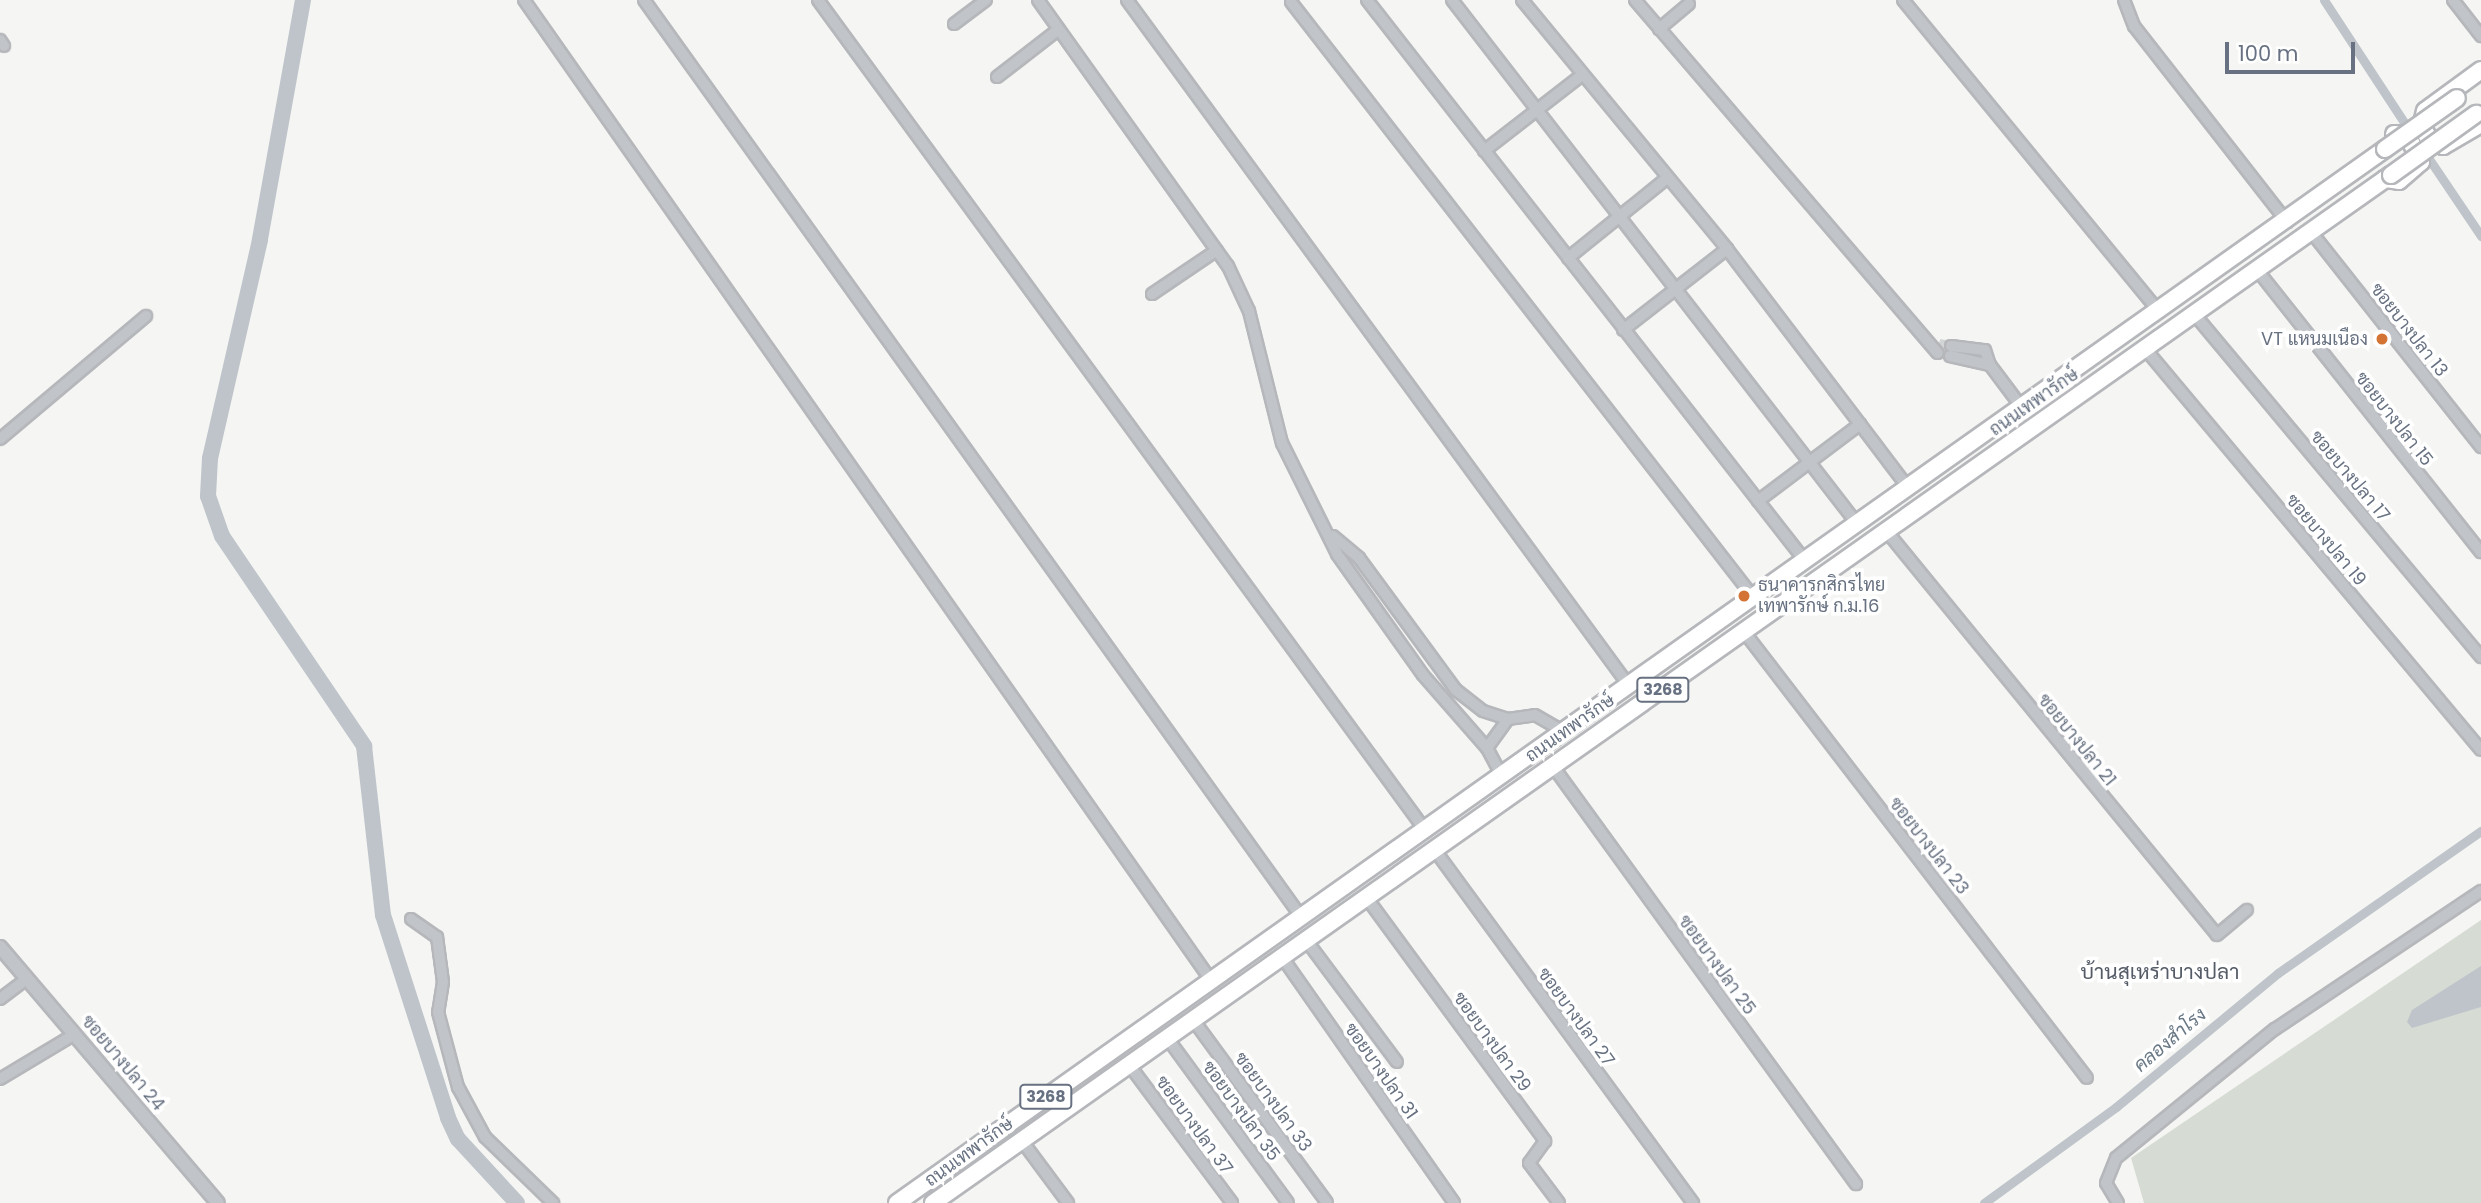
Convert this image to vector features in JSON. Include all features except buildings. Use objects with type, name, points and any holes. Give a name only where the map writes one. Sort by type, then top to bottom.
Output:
[{"type":"main road","points":[[2479,116],[2443,146],[2427,136],[2423,123],[2425,111],[2481,70]]},
{"type":"main road","name":"ถนนเทพารักษ์","points":[[897,1203],[2160,312],[2481,81]]},
{"type":"main road","name":"ถนนเทพารักษ์","points":[[933,1203],[1552,765],[2147,351],[2388,177],[2479,116]]},
{"type":"main road","points":[[2382,152],[2382,144],[2400,132],[2421,154],[2417,169],[2405,178],[2388,177]]},
{"type":"main road","points":[[1386,857],[1399,874]]},
{"type":"street","points":[[524,0],[1212,982]]},
{"type":"street","points":[[644,0],[1302,918]]},
{"type":"street","points":[[818,0],[1424,830]]},
{"type":"street","points":[[954,24],[986,0]]},
{"type":"street","points":[[1038,0],[1217,250],[1244,298],[1282,443],[1333,536],[1337,554],[1423,675],[1487,748],[1502,776]]},
{"type":"street","points":[[1127,0],[1629,686]]},
{"type":"street","points":[[1367,0],[1806,562]]},
{"type":"street","points":[[1452,0],[1858,525]]},
{"type":"street","points":[[1522,0],[1727,249],[1909,489]]},
{"type":"street","points":[[1635,0],[1925,344],[1939,349]]},
{"type":"street","points":[[1903,0],[2160,312]]},
{"type":"street","points":[[2124,0],[2134,26],[2287,222]]},
{"type":"street","points":[[2453,0],[2481,36]]},
{"type":"street","points":[[1291,2],[1754,598]]},
{"type":"street","points":[[1659,29],[1689,4]]},
{"type":"street","points":[[997,77],[1059,29]]},
{"type":"street","points":[[1484,150],[1582,75]]},
{"type":"street","points":[[1568,258],[1667,178]]},
{"type":"street","name":"ซอยบางปลา 13","points":[[2312,233],[2481,447]]},
{"type":"street","points":[[1623,330],[1727,249]]},
{"type":"street","points":[[1152,294],[1217,250]]},
{"type":"street","name":"ซอยบางปลา 15","points":[[2258,271],[2481,552]]},
{"type":"street","name":"ซอยบางปลา 17","points":[[2195,315],[2481,657]]},
{"type":"street","points":[[0,439],[146,316]]},
{"type":"street","points":[[1956,351],[1985,350],[1990,365],[2023,409]]},
{"type":"street","name":"ซอยบางปลา 19","points":[[2147,351],[2481,750]]},
{"type":"street","points":[[1758,501],[1860,424]]},
{"type":"street","name":"ซอยบางปลา 21","points":[[1888,533],[2217,935],[2247,910]]},
{"type":"street","points":[[1333,536],[1359,558],[1443,675],[1483,711],[1508,719],[1535,716],[1564,732]]},
{"type":"street","name":"ซอยบางปลา 23","points":[[1745,633],[2087,1078]]},
{"type":"street","points":[[1472,728],[1483,711]]},
{"type":"street","points":[[1487,748],[1508,719]]},
{"type":"street","name":"ซอยบางปลา 25","points":[[1552,765],[1856,1184]]},
{"type":"street","name":"ซอยบางปลา 27","points":[[1434,849],[1693,1203]]},
{"type":"street","points":[[2119,1203],[2106,1183],[2116,1158],[2275,1029],[2481,891]]},
{"type":"street","name":"ซอยบางปลา 29","points":[[1366,897],[1545,1141],[1529,1163],[1559,1203]]},
{"type":"street","points":[[411,919],[437,937],[443,982],[438,1012],[458,1087],[485,1137],[553,1203]]},
{"type":"street","points":[[1306,940],[1397,1062]]},
{"type":"street","name":"ซอยบางปลา 24","points":[[0,947],[218,1203]]},
{"type":"street","name":"ซอยบางปลา 31","points":[[1282,957],[1454,1203]]},
{"type":"street","points":[[0,999],[27,979]]},
{"type":"street","name":"ซอยบางปลา 33","points":[[1194,1020],[1327,1203]]},
{"type":"street","points":[[0,1079],[75,1034]]},
{"type":"street","name":"ซอยบางปลา 35","points":[[1168,1039],[1288,1203]]},
{"type":"street","name":"ซอยบางปลา 37","points":[[1130,1066],[1232,1203]]},
{"type":"street","points":[[1022,1141],[1068,1203]]},
{"type":"shaded area","points":[[2481,920],[2481,1203],[2144,1203],[2131,1158]]},
{"type":"shaded area","points":[[2481,966],[2481,1007],[2412,1028],[2407,1022],[2412,1010]]},
{"type":"waterway","points":[[303,0],[260,240],[210,458],[208,496],[222,536],[364,746],[383,915],[448,1118],[458,1139],[517,1203]]},
{"type":"waterway","points":[[2324,0],[2411,133]]},
{"type":"waterway","points":[[2423,150],[2481,236]]},
{"type":"waterway","name":"คลองสำโรง","points":[[1984,1203],[2116,1107],[2278,973],[2481,831]]},
{"type":"tunnel","points":[[1939,344],[1951,346]]},
{"type":"place","name":"VT แหนมเนือง","points":[[2382,339]]},
{"type":"place","name":"ธนาคารกสิกรไทย เทพารักษ์ ก.ม.16","points":[[1744,596]]},
{"type":"district","name":"บ้านสุเหร่าบางปลา","points":[[2160,972]]}]
